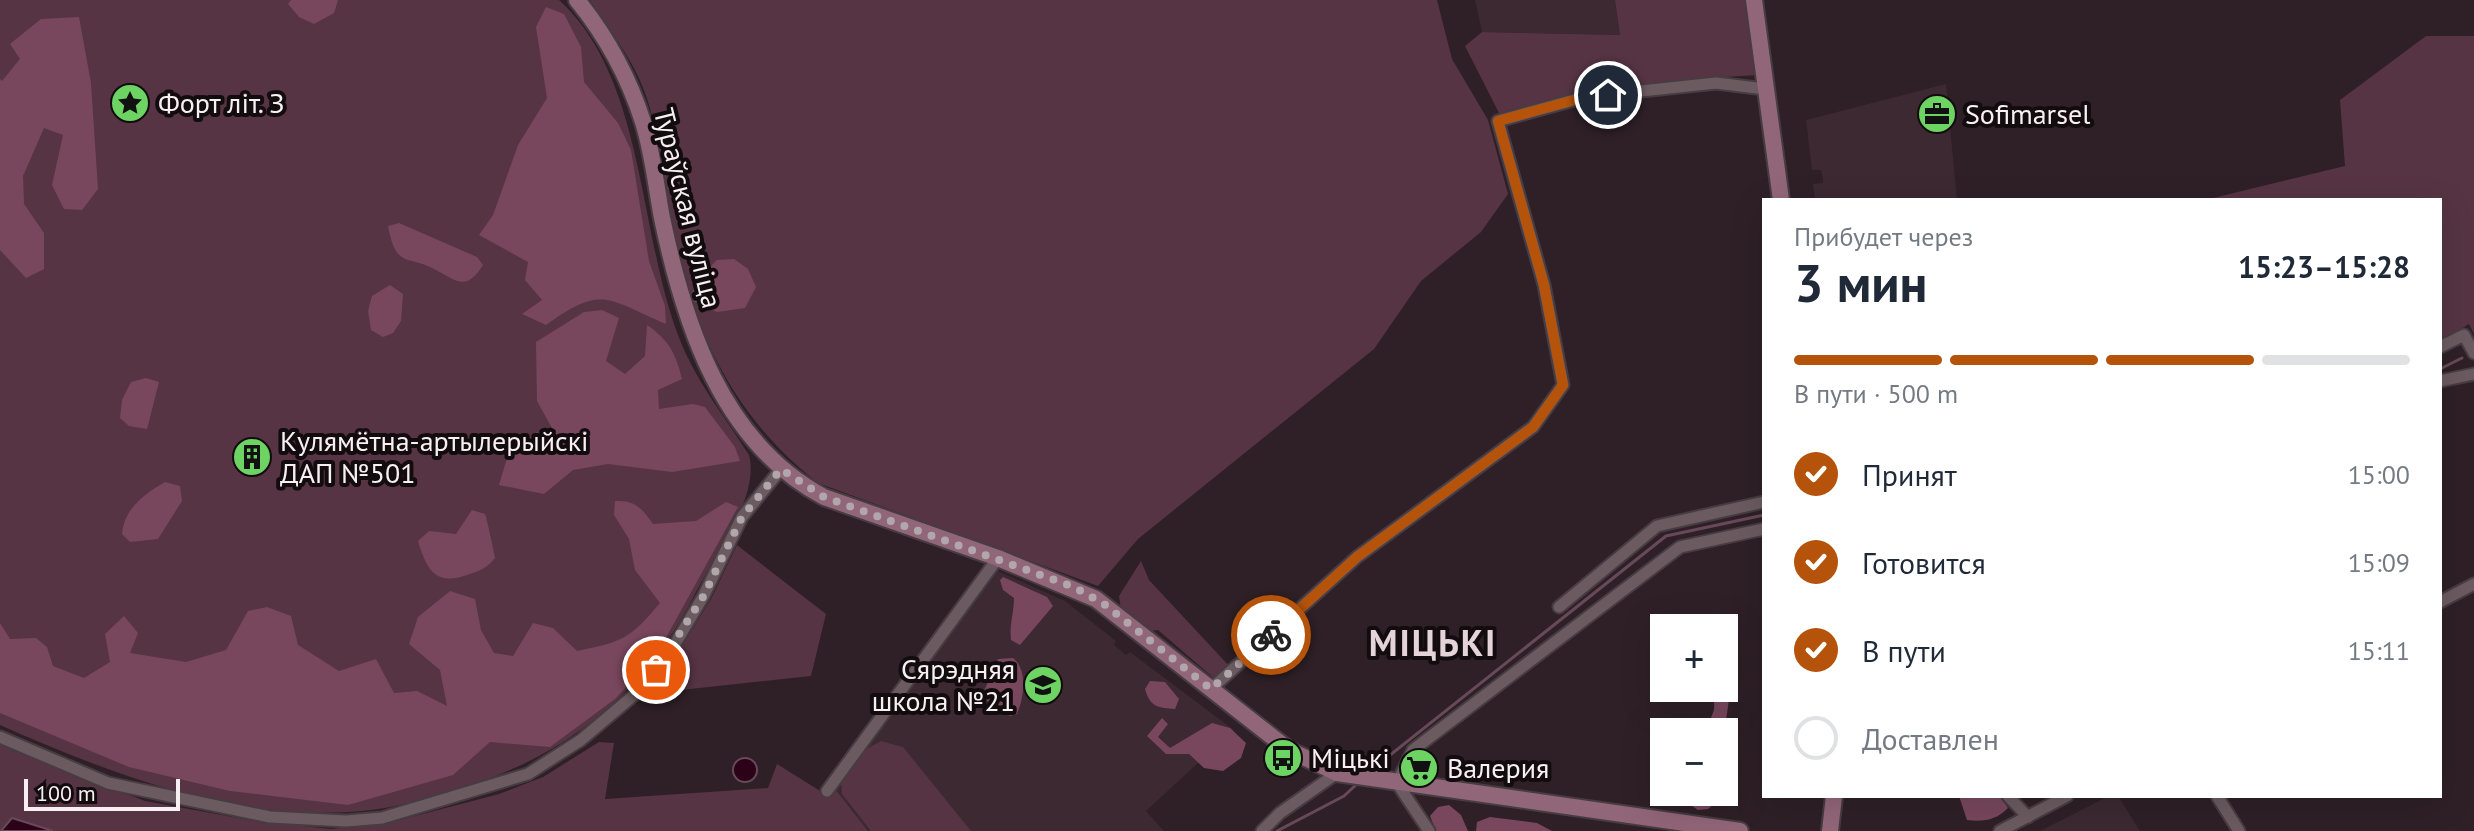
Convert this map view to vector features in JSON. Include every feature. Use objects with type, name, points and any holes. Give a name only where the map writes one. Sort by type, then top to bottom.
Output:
[{"type":"street","name":"Тураўская вуліца","points":[[577,0],[595,22],[625,74],[643,123],[682,304],[694,338],[739,422],[781,469],[824,497],[998,558],[1096,599],[1289,750],[1337,773],[1693,828],[1740,831]]},
{"type":"street","points":[[1754,0],[1781,198]]},
{"type":"street","points":[[1211,689],[1357,557],[1533,427],[1563,385],[1544,285],[1498,121],[1585,97],[1716,83],[1765,89]]},
{"type":"street","points":[[2442,346],[2464,335],[2474,353]]},
{"type":"street","points":[[2442,381],[2474,374]]},
{"type":"street","points":[[0,737],[108,783],[270,817],[346,821],[382,818],[528,774],[590,733],[640,690],[672,649],[703,597],[742,517],[781,469]]},
{"type":"street","points":[[1559,607],[1657,526],[1762,502]]},
{"type":"street","points":[[1429,831],[1394,783],[1413,750],[1680,547],[1762,529]]},
{"type":"street","points":[[827,791],[998,558]]},
{"type":"street","points":[[2442,601],[2474,584]]},
{"type":"street","points":[[1262,831],[1280,813],[1337,773]]},
{"type":"street","points":[[1830,831],[1834,798]]},
{"type":"street","points":[[2010,798],[2028,817]]},
{"type":"street","points":[[2000,831],[2063,798]]},
{"type":"street","points":[[2218,798],[2239,831]]},
{"type":"shaded area","points":[[0,0],[559,0],[587,33],[609,72],[624,115],[666,298],[680,340],[703,384],[749,455],[751,471],[748,489],[734,525],[677,627],[630,687],[602,713],[540,756],[468,785],[389,807],[315,813],[222,802],[176,791],[87,761],[0,725]]},
{"type":"shaded area","points":[[291,0],[338,0],[334,13],[314,24],[299,17],[288,4]]},
{"type":"shaded area","points":[[590,0],[1437,0],[1452,59],[1488,120],[1508,194],[1481,232],[1421,281],[1374,349],[1138,539],[1098,586],[818,483],[761,429],[719,366],[703,331],[679,258],[649,106],[636,72]]},
{"type":"shaded area","points":[[1475,0],[1615,0],[1620,35],[1482,32]]},
{"type":"shaded area","points":[[1615,0],[1748,0],[1758,75],[1709,78],[1500,115],[1465,46],[1482,32],[1620,35]]},
{"type":"shaded area","points":[[546,7],[564,14],[581,47],[584,82],[618,123],[631,150],[649,261],[665,306],[666,324],[605,300],[580,304],[546,325],[522,314],[542,300],[525,280],[528,262],[479,235],[493,215],[518,145],[547,98],[536,27]]},
{"type":"shaded area","points":[[79,17],[91,83],[98,189],[82,210],[64,209],[52,185],[63,135],[44,128],[23,176],[24,204],[44,233],[44,269],[26,278],[0,250],[0,79],[2,81],[20,59],[10,44],[41,19]]},
{"type":"shaded area","points":[[2426,36],[2474,36],[2474,334],[2469,324],[2442,340],[2442,198],[2213,198],[2345,166],[2340,100]]},
{"type":"shaded area","name":"Sofimarsel","points":[[1946,84],[1957,198],[1815,198],[1813,184],[1823,183],[1823,179],[1821,170],[1812,170],[1806,120]]},
{"type":"shaded area","points":[[399,223],[477,257],[483,265],[471,279],[461,282],[404,258],[395,249],[388,226]]},
{"type":"shaded area","points":[[734,259],[748,269],[756,287],[745,308],[717,312],[689,299],[700,277],[717,260]]},
{"type":"shaded area","points":[[390,285],[403,294],[401,321],[393,333],[383,337],[371,330],[368,311],[372,296]]},
{"type":"shaded area","points":[[602,310],[619,318],[606,361],[625,374],[645,356],[647,325],[670,348],[682,379],[658,390],[659,409],[693,404],[705,407],[735,447],[740,461],[672,472],[608,464],[573,470],[544,494],[499,485],[507,458],[537,432],[549,445],[557,437],[537,401],[536,342],[584,312]]},
{"type":"shaded area","points":[[146,378],[159,382],[147,429],[129,426],[120,418],[122,400],[131,382]]},
{"type":"shaded area","points":[[165,482],[180,486],[182,501],[158,539],[130,542],[122,534],[131,510],[143,497]]},
{"type":"shaded area","points":[[615,501],[637,506],[653,524],[696,521],[726,502],[738,507],[657,654],[615,699],[550,747],[490,742],[453,775],[348,805],[230,791],[129,767],[0,713],[0,623],[10,639],[36,638],[47,647],[53,666],[84,678],[110,662],[105,634],[124,616],[138,633],[130,653],[186,662],[226,650],[248,611],[267,607],[291,616],[298,645],[339,671],[376,659],[394,693],[417,691],[447,706],[440,670],[409,644],[418,617],[450,591],[475,599],[481,630],[494,653],[513,656],[533,623],[553,628],[577,651],[624,637],[660,603],[635,570],[629,539],[614,515]]},
{"type":"shaded area","points":[[472,510],[485,514],[495,558],[472,574],[456,578],[440,577],[429,567],[418,541],[429,531],[456,534]]},
{"type":"shaded area","points":[[737,545],[826,614],[811,676],[653,693],[711,599]]},
{"type":"shaded area","points":[[1141,561],[1149,580],[1231,668],[1216,680],[1158,630],[1151,631],[1121,610],[1119,596]]},
{"type":"shaded area","name":"Сярэдняя школа №21","points":[[998,571],[1065,601],[1116,641],[1114,645],[1126,655],[1130,652],[1234,730],[1146,811],[1164,831],[868,831],[836,790],[842,774]]},
{"type":"shaded area","points":[[1003,577],[1047,597],[1053,606],[1020,645],[1011,640],[1014,598],[1003,590],[1000,580]]},
{"type":"shaded area","points":[[1013,658],[1021,669],[1023,684],[1017,714],[1010,716],[988,703],[984,691],[998,659]]},
{"type":"shaded area","points":[[1150,681],[1165,682],[1179,699],[1175,709],[1152,703],[1145,689]]},
{"type":"shaded area","points":[[1713,702],[1729,702],[1726,718],[1710,718]]},
{"type":"shaded area","points":[[1162,718],[1168,724],[1158,737],[1170,748],[1212,723],[1230,728],[1246,743],[1241,758],[1223,771],[1204,768],[1189,754],[1166,754],[1147,736]]},
{"type":"shaded area","points":[[881,741],[903,747],[971,831],[871,831],[842,794],[841,781],[861,752]]},
{"type":"shaded area","points":[[599,742],[614,743],[605,799],[768,788],[777,764],[825,794],[836,790],[868,831],[0,831],[0,744],[145,801],[255,821],[331,829],[392,822],[499,794],[543,777]]},
{"type":"shaded area","points":[[745,758],[754,761],[757,770],[754,779],[745,782],[736,779],[733,770],[736,761]]},
{"type":"shaded area","points":[[1960,798],[2001,798],[2008,808],[1989,819],[1967,820]]},
{"type":"shaded area","points":[[2105,798],[2119,798],[2140,831],[2040,831]]},
{"type":"shaded area","points":[[1449,805],[1461,815],[1468,831],[1436,831],[1430,816],[1438,807]]},
{"type":"shaded area","points":[[1692,806],[1712,806],[1708,809],[1698,810]]},
{"type":"shaded area","points":[[1490,817],[1537,823],[1552,831],[1476,831],[1477,822]]},
{"type":"shaded area","points":[[12,818],[53,831],[1,831]]},
{"type":"waterway","points":[[2442,368],[2462,358]]},
{"type":"waterway","points":[[1370,771],[1666,536],[1762,515]]},
{"type":"waterway","points":[[1277,831],[1344,796],[1359,782]]},
{"type":"way so far","points":[[656,670],[703,597],[742,517],[772,476],[781,469],[802,486],[824,497],[1074,587],[1104,604],[1211,689],[1271,635]]},
{"type":"place","name":"Форт літ. З","points":[[130,103]]},
{"type":"place","name":"Sofimarsel","points":[[1937,114]]},
{"type":"place","name":"Кулямётна-артылерыйскі ДАП №501","points":[[252,457]]},
{"type":"place","name":"Сярэдняя школа №21","points":[[1043,685]]},
{"type":"place","name":"Міцькі","points":[[1283,758]]},
{"type":"place","name":"Валерия","points":[[1419,768]]},
{"type":"district","name":"МІЦЬКІ","points":[[1433,643]]},
{"type":"route","points":[[1271,635],[1357,557],[1533,427],[1563,385],[1561,360],[1544,285],[1498,121],[1585,97],[1608,95]]}]
